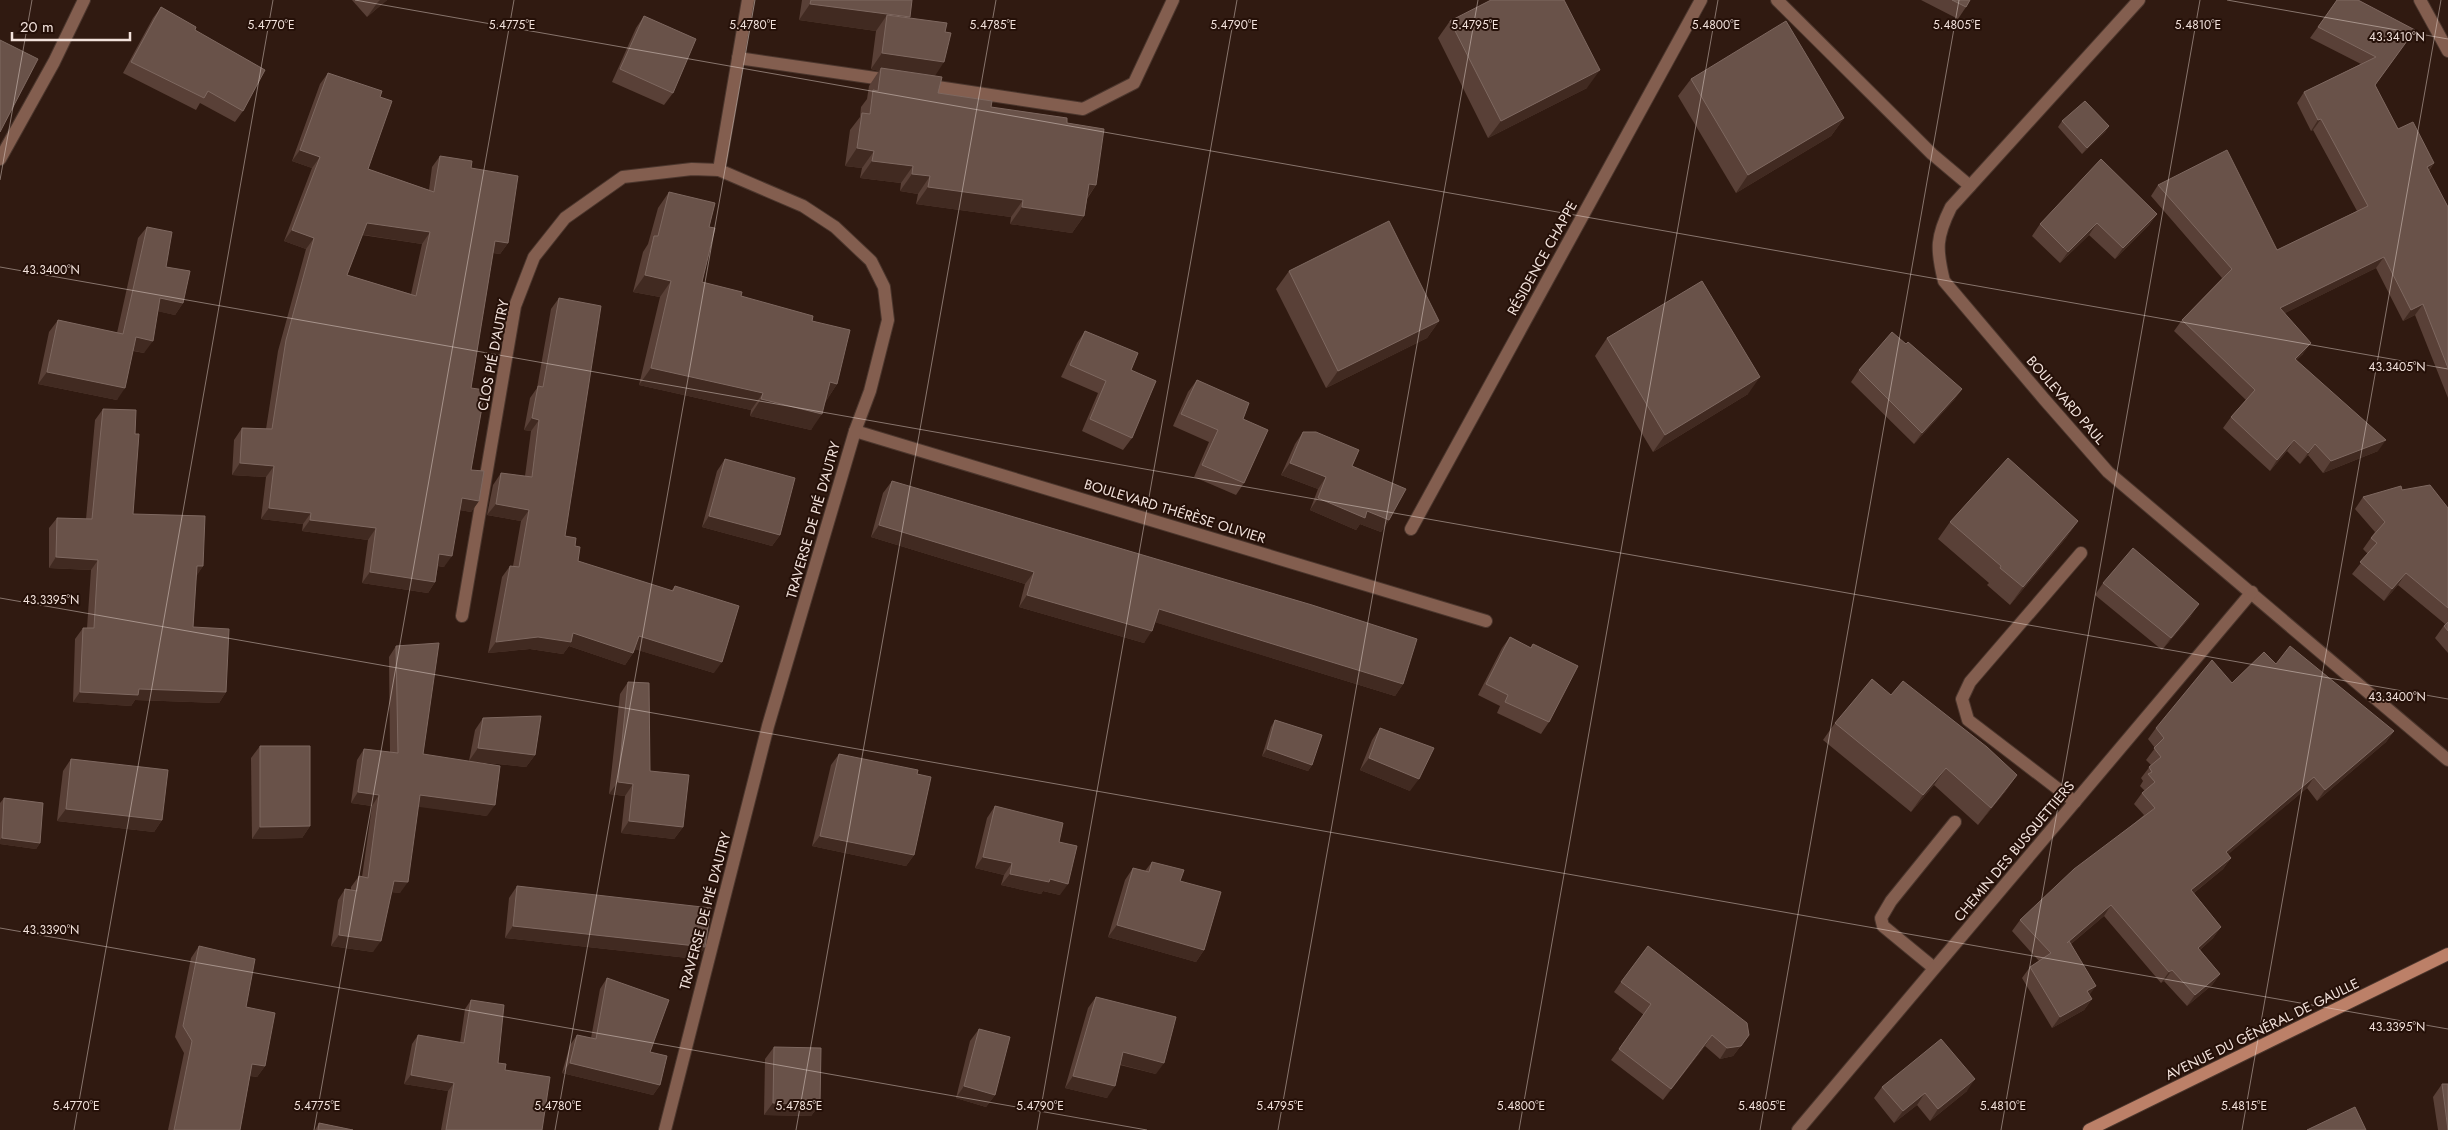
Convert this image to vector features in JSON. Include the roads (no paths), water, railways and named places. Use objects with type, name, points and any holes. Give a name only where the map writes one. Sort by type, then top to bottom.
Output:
[{"type":"main road","name":"AVENUE DU GÉNÉRAL DE GAULLE","points":[[2089,1130],[2448,954]]},
{"type":"street","points":[[0,159],[54,62],[84,0]]},
{"type":"street","points":[[719,170],[748,0]]},
{"type":"street","points":[[738,58],[1083,109],[1134,83],[1173,0]]},
{"type":"street","name":"RÉSIDENCE CHAPPE","points":[[1411,530],[1701,0]]},
{"type":"street","points":[[1777,0],[1932,154],[1970,186]]},
{"type":"street","name":"BOULEVARD PAUL","points":[[2139,0],[1951,207],[1939,230],[1938,258],[1944,281],[2108,472],[2252,592],[2448,760]]},
{"type":"street","points":[[2420,0],[2448,51]]},
{"type":"street","name":"CLOS PIÉ D'AUTRY","points":[[462,616],[515,306],[534,257],[565,218],[623,177],[692,169],[719,170]]},
{"type":"street","name":"TRAVERSE DE PIÉ D'AUTRY","points":[[664,1130],[768,726],[855,431],[870,391],[888,320],[884,287],[871,261],[835,227],[803,206],[719,170]]},
{"type":"street","name":"BOULEVARD THÉRÈSE OLIVIER","points":[[855,431],[1486,621]]},
{"type":"street","points":[[2075,802],[1968,720],[1962,698],[1970,682],[2081,553]]},
{"type":"street","name":"CHEMIN DES BUSQUETTIERS","points":[[1798,1130],[2252,592]]},
{"type":"street","points":[[1934,968],[1883,926],[1881,918],[1891,901],[1955,822]]}]
